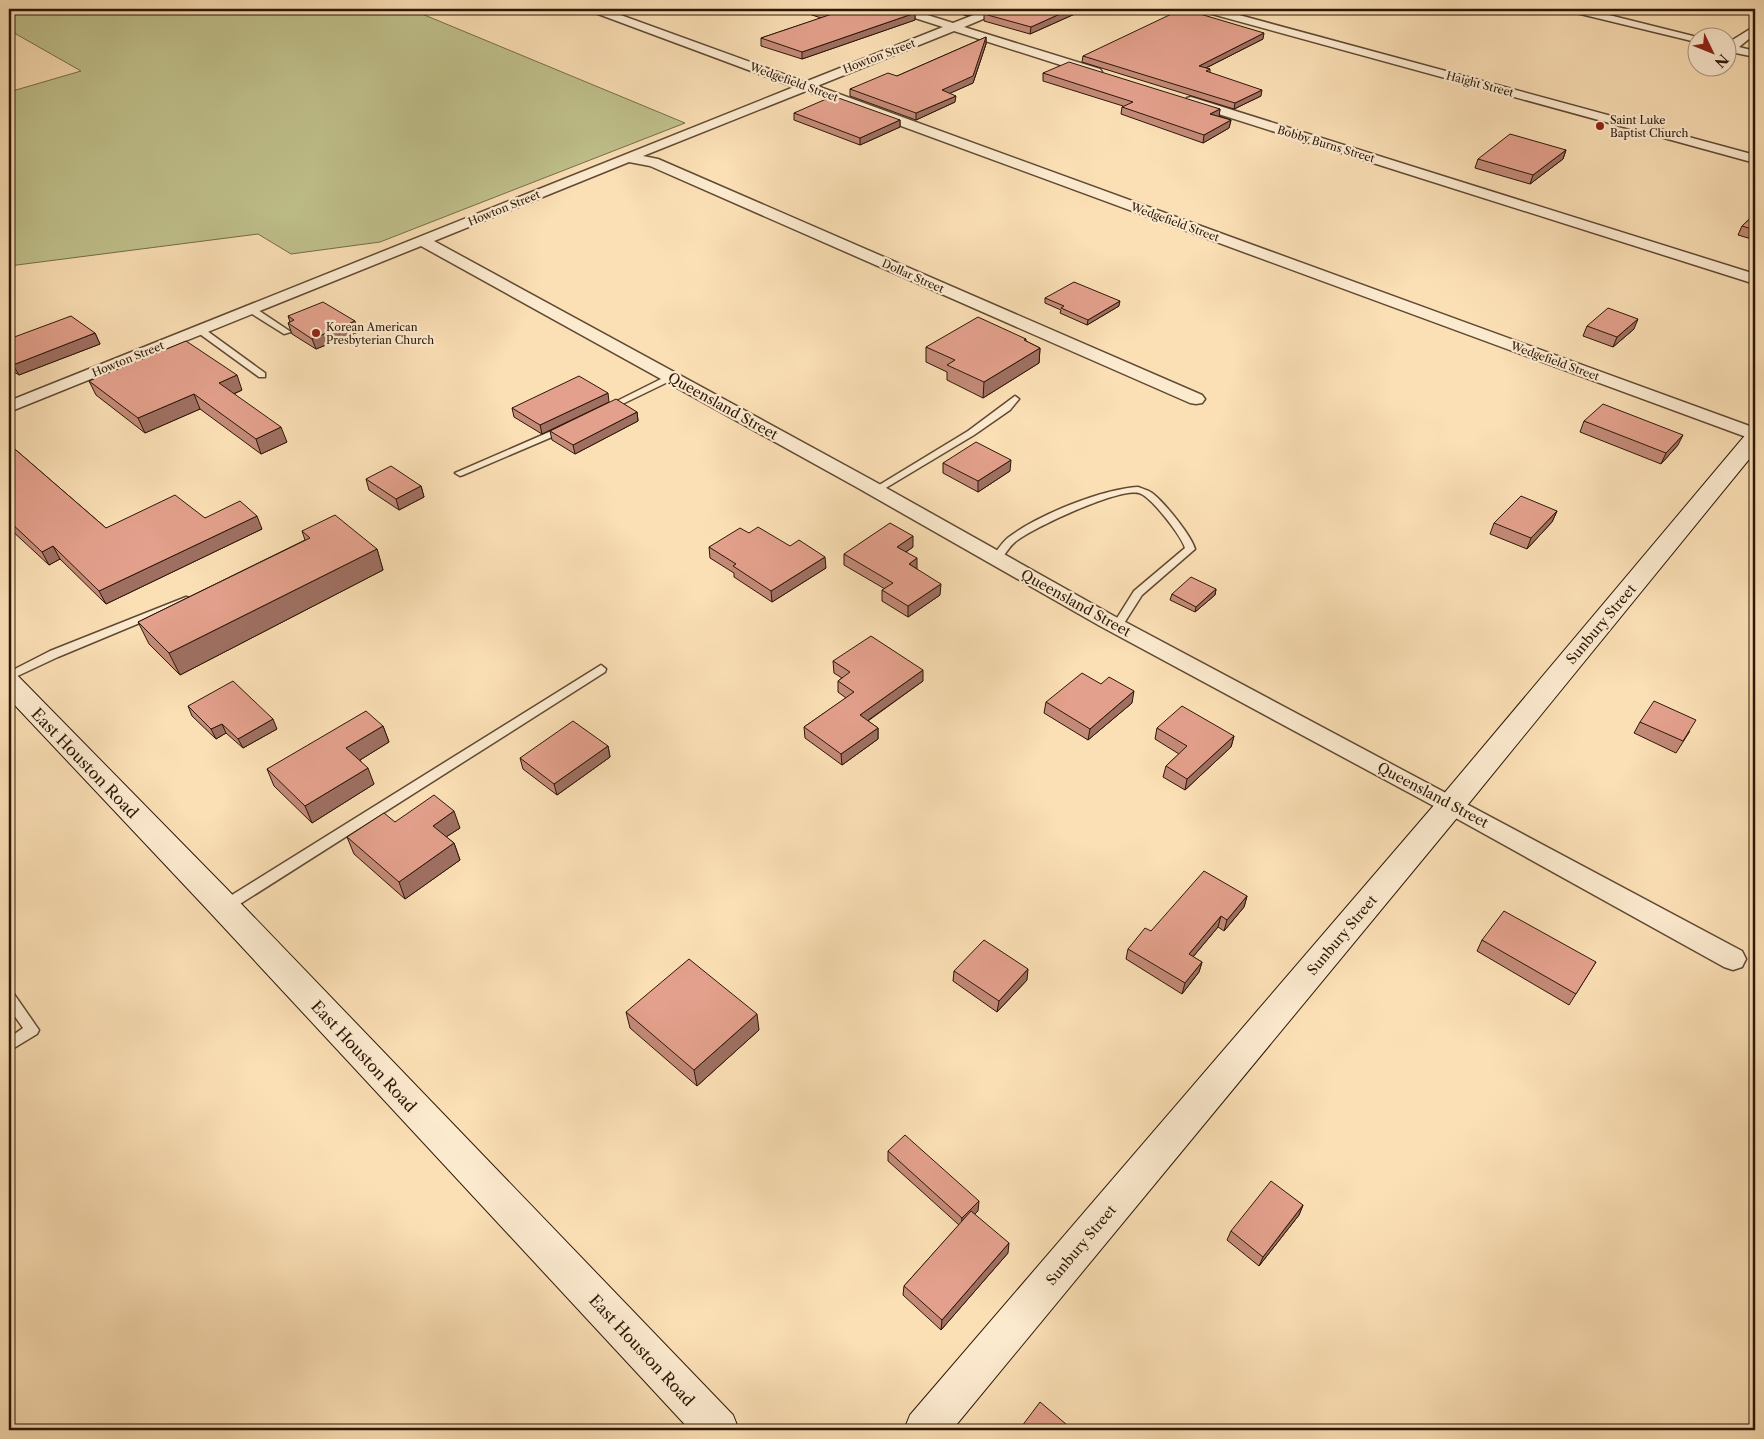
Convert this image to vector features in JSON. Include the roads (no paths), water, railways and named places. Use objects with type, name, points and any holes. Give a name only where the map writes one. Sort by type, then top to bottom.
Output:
[{"type":"street","name":"Wedgefield Street","points":[[594,9],[1755,436]]},
{"type":"street","points":[[897,9],[1105,74]]},
{"type":"street","name":"Howton Street","points":[[9,408],[998,9]]},
{"type":"street","name":"Haight Street","points":[[1205,9],[1755,160]]},
{"type":"street","points":[[1572,9],[1686,37]]},
{"type":"street","points":[[1736,42],[1755,29]]},
{"type":"street","points":[[1736,49],[1755,54]]},
{"type":"street","name":"Bobby Burns Street","points":[[1180,98],[1755,278]]},
{"type":"street","name":"Dollar Street","points":[[628,158],[653,162],[1196,399]]},
{"type":"street","name":"Queensland Street","points":[[422,241],[876,490],[1117,626],[1733,959]]},
{"type":"street","name":"Sunbury Street","points":[[926,1430],[1451,805],[1755,436]]},
{"type":"street","name":"East Houston Road","points":[[9,683],[224,907],[709,1427]]},
{"type":"lane","points":[[252,310],[287,332]]},
{"type":"lane","points":[[200,330],[262,375]]},
{"type":"lane","points":[[596,414],[671,377]]},
{"type":"lane","points":[[876,490],[971,433],[1007,408],[1015,399]]},
{"type":"lane","points":[[460,473],[570,426]]},
{"type":"lane","points":[[997,558],[1011,541],[1060,513],[1108,495],[1140,490],[1156,501],[1188,538],[1190,549],[1138,593],[1117,626]]},
{"type":"lane","points":[[9,676],[54,654],[199,594]]},
{"type":"lane","points":[[224,907],[602,669]]},
{"type":"lane","points":[[9,998],[32,1030],[9,1045]]},
{"type":"place","name":"Saint Luke Baptist Church","points":[[1600,126]]},
{"type":"place","name":"Korean American Presbyterian Church","points":[[316,333]]}]
